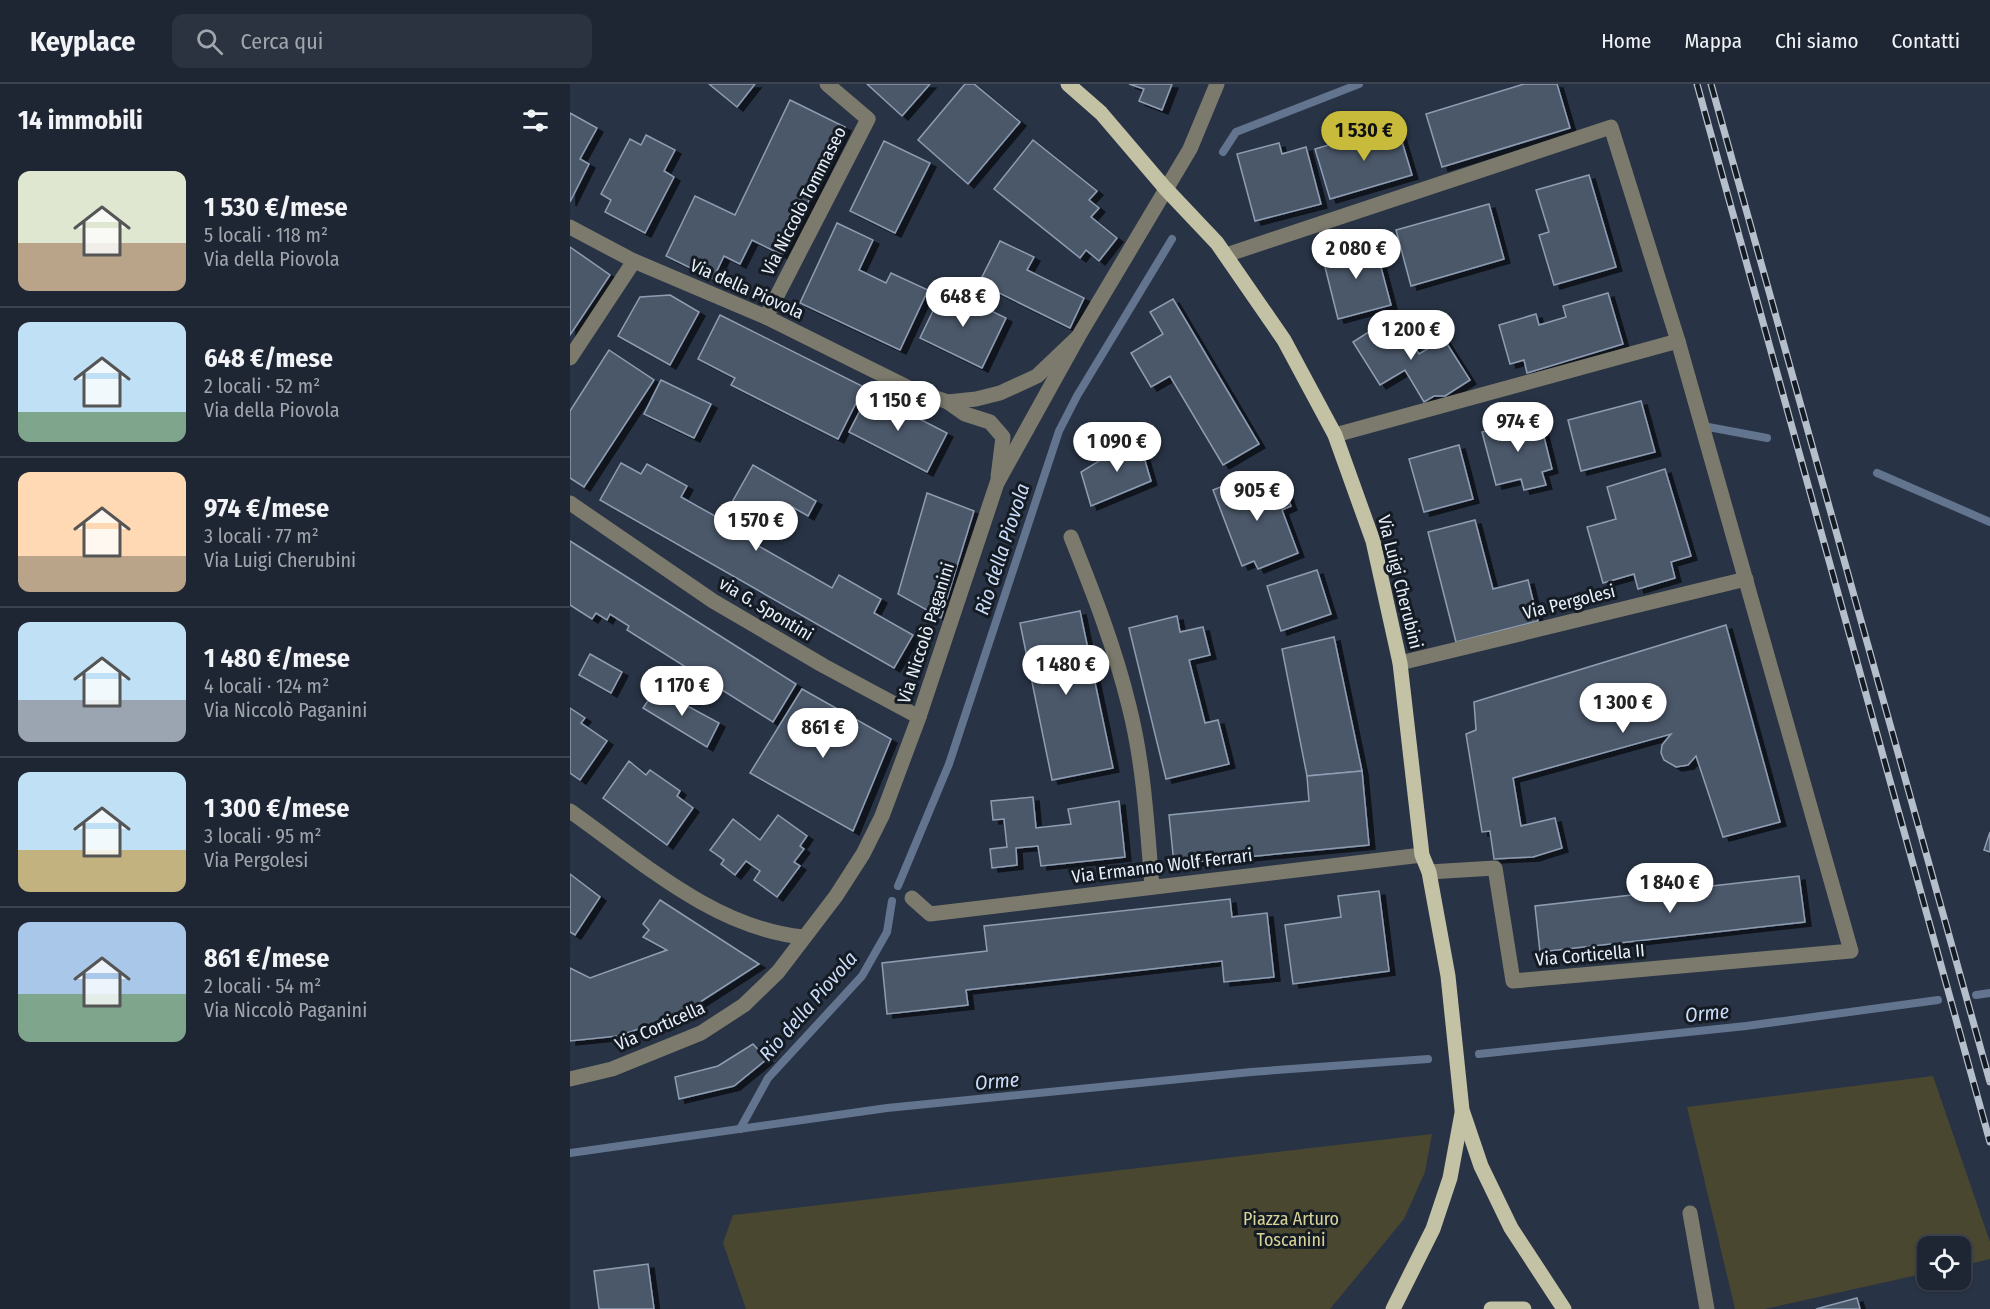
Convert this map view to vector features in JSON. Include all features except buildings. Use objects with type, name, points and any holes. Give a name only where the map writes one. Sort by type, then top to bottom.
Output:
[{"type":"main road","name":"Via Luigi Cherubini","points":[[1068,84],[1101,112],[1165,188],[1226,255],[1284,340],[1335,435],[1373,541],[1400,663],[1422,855],[1429,872],[1448,976],[1462,1110]]},
{"type":"main road","points":[[1393,1309],[1433,1229],[1450,1178],[1462,1110]]},
{"type":"main road","points":[[1462,1110],[1481,1167],[1511,1228],[1564,1309]]},
{"type":"main road","points":[[1491,1309],[1524,1309]]},
{"type":"street","name":"Via Niccolò Tommaseo","points":[[766,317],[868,119],[827,84]]},
{"type":"street","name":"Via della Piovola","points":[[948,402],[1000,393],[1037,376],[1078,337],[1100,304],[1165,188],[1190,149],[1217,84]]},
{"type":"street","points":[[1226,255],[1611,127],[1678,341],[1746,579]]},
{"type":"street","name":"Via della Piovola","points":[[570,227],[634,261],[766,317],[913,390],[948,402],[965,414],[990,422],[1003,436],[997,483]]},
{"type":"street","points":[[570,358],[634,261]]},
{"type":"street","name":"Via Niccolò Paganini","points":[[804,937],[836,896],[863,854],[882,816],[919,717],[997,483],[1078,337]]},
{"type":"street","points":[[1335,435],[1678,341]]},
{"type":"street","name":"via G. Spontini","points":[[570,503],[713,601],[824,666],[919,717]]},
{"type":"street","points":[[1071,537],[1108,634],[1129,706],[1144,790],[1152,886]]},
{"type":"street","name":"Via Pergolesi","points":[[1400,663],[1746,579]]},
{"type":"street","name":"Via Corticella II","points":[[1429,872],[1495,868],[1513,981],[1851,951],[1746,579]]},
{"type":"street","points":[[570,811],[700,903],[756,928],[781,935],[804,937]]},
{"type":"street","name":"Via Ermanno Wolf Ferrari","points":[[912,898],[930,914],[1422,855]]},
{"type":"street","name":"Via Corticella","points":[[570,1079],[612,1069],[701,1033],[744,1005],[778,972],[804,937]]},
{"type":"street","points":[[1690,1213],[1707,1309]]},
{"type":"green space","points":[[1933,1076],[1990,1242],[1990,1259],[1971,1264],[1971,1236],[1917,1236],[1917,1275],[1765,1309],[1735,1309],[1687,1107]]},
{"type":"green space","name":"Piazza Arturo Toscanini","points":[[1432,1134],[1425,1172],[1404,1219],[1330,1309],[746,1309],[723,1243],[733,1215]]},
{"type":"waterway","name":"Rio della Piovola","points":[[1223,152],[1236,132],[1359,84]]},
{"type":"waterway","name":"Rio della Piovola","points":[[898,886],[949,764],[1059,431],[1077,396],[1172,239]]},
{"type":"waterway","points":[[1703,426],[1767,438]]},
{"type":"waterway","points":[[1877,473],[1990,522]]},
{"type":"waterway","name":"Rio della Piovola","points":[[740,1129],[768,1078],[862,976],[887,932],[892,901]]},
{"type":"waterway","name":"Orme","points":[[1976,995],[1990,993]]},
{"type":"waterway","name":"Orme","points":[[1479,1054],[1746,1026],[1938,1000]]},
{"type":"waterway","name":"Orme","points":[[570,1153],[887,1108],[1251,1072],[1428,1059]]},
{"type":"railway","points":[[1697,84],[1990,1142]]},
{"type":"railway","points":[[1711,84],[1990,1082]]}]
